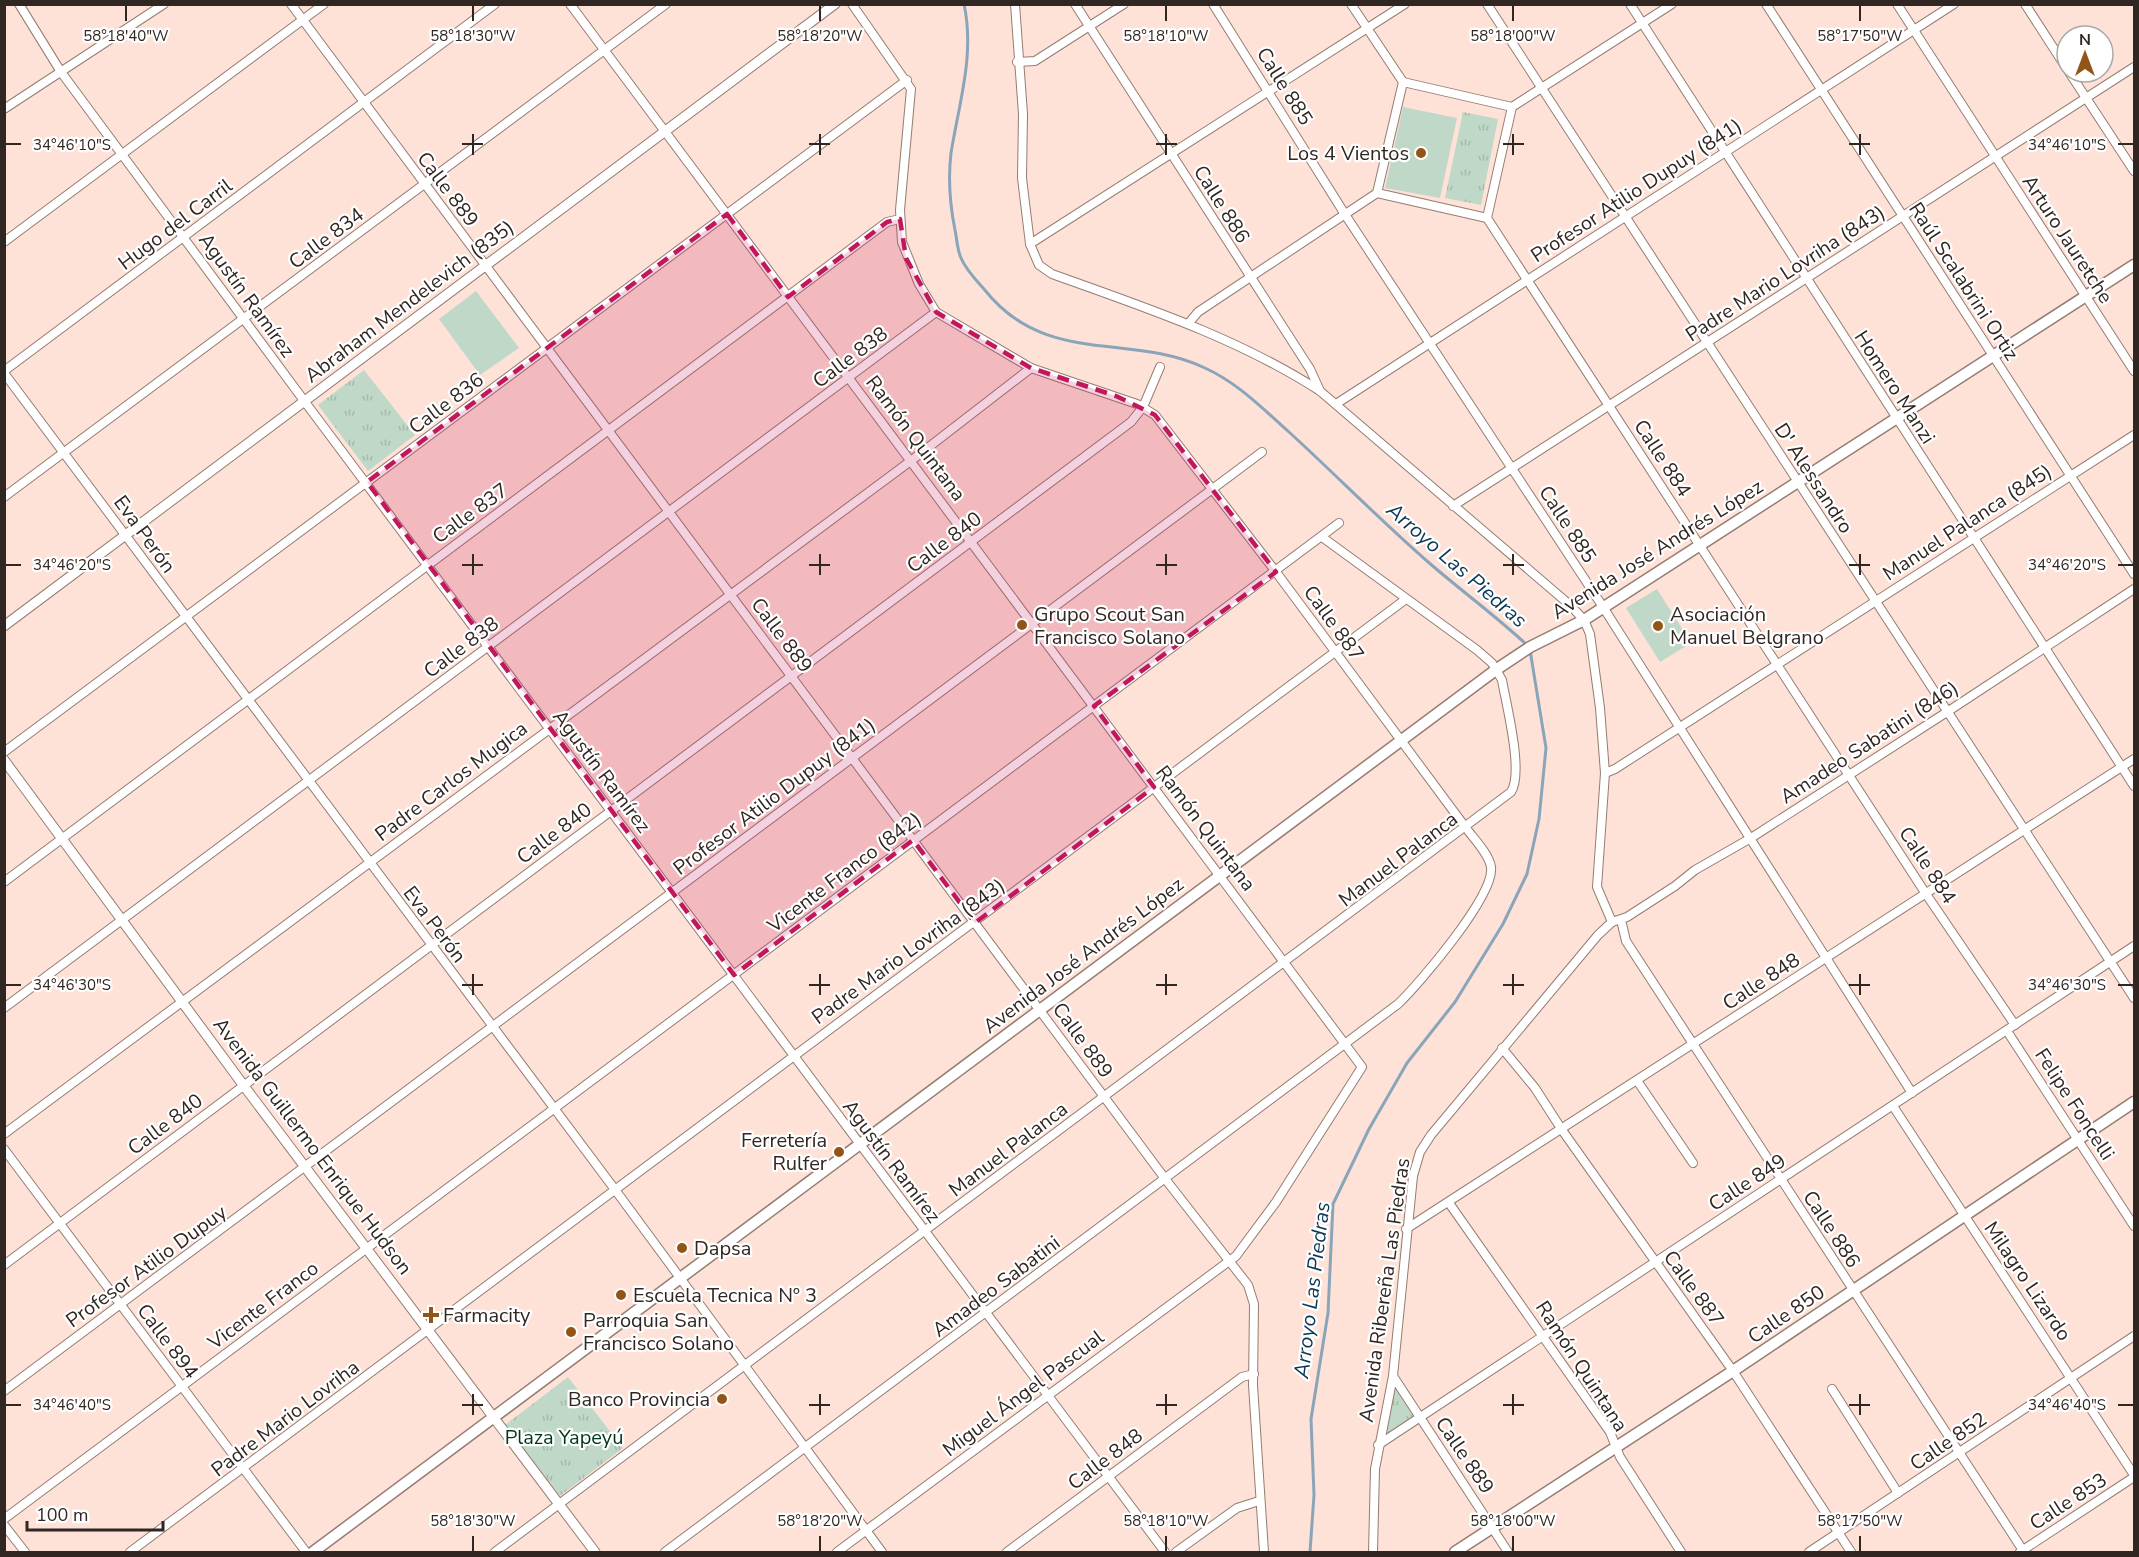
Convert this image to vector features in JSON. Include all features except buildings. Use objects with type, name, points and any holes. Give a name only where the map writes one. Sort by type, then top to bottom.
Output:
[{"type":"main road","name":"Avenida José Andrés López","points":[[313,1552],[1497,669],[1514,657],[1603,608],[2134,265]]},
{"type":"main road","name":"Calle 850","points":[[1455,1552],[1733,1371],[2134,1102]]},
{"type":"street","name":"Agustín Ramírez","points":[[19,4],[61,72],[305,402],[367,482],[426,566],[489,647],[548,729],[611,810],[1165,1552]]},
{"type":"street","points":[[4,109],[164,4]]},
{"type":"street","name":"Calle 889","points":[[291,4],[1166,1180],[1248,1285],[1254,1304],[1254,1374]]},
{"type":"street","points":[[4,242],[324,4]]},
{"type":"street","name":"Hugo del Carril","points":[[4,372],[495,4]]},
{"type":"street","name":"Ramón Quintana","points":[[570,4],[1362,1066],[1276,1202],[1240,1252],[1229,1262]]},
{"type":"street","name":"Calle 834","points":[[4,497],[666,4]]},
{"type":"street","name":"Abraham Mendelevich (835)","points":[[4,626],[835,4]]},
{"type":"street","points":[[852,4],[907,80],[912,97],[900,219],[903,250],[919,284],[936,312],[1031,368],[1143,407]]},
{"type":"street","points":[[1015,4],[1017,62],[1023,114],[1022,178],[1030,244],[1039,265],[1052,274],[1188,324],[1280,365],[1320,391],[1351,420],[1570,605],[1584,620],[1590,634],[1600,708],[1605,773],[1597,879],[1599,894],[1616,921]]},
{"type":"street","name":"Calle 886","points":[[1075,4],[1249,278],[1310,369],[1320,391]]},
{"type":"street","points":[[1017,62],[1035,61],[1124,4]]},
{"type":"street","name":"Calle 885","points":[[1213,4],[1346,216],[1680,727],[1912,1093]]},
{"type":"street","points":[[1351,4],[1403,82],[1512,107],[1672,4]]},
{"type":"street","points":[[1030,244],[1405,4]]},
{"type":"street","name":"D' Alessandro","points":[[1487,4],[2134,998]]},
{"type":"street","name":"Homero Manzi","points":[[1630,4],[1806,281],[2134,786]]},
{"type":"street","name":"Raúl Scalabrini Ortiz","points":[[1766,4],[2134,574]]},
{"type":"street","name":"Arturo Jauretche","points":[[1897,4],[2134,371]]},
{"type":"street","name":"Profesor Atilio Dupuy (841)","points":[[1336,404],[1954,4]]},
{"type":"street","points":[[2025,4],[2055,51]]},
{"type":"street","name":"Padre Mario Lovriha (843)","points":[[1453,506],[1806,281],[2134,67]]},
{"type":"street","name":"Calle 836","points":[[4,752],[907,80]]},
{"type":"street","points":[[1188,324],[1198,312],[1346,216],[1377,193],[1403,82]]},
{"type":"street","points":[[2076,84],[2134,171]]},
{"type":"street","points":[[1377,193],[1487,218],[1512,107]]},
{"type":"street","name":"Calle 884","points":[[1487,218],[1926,894],[2016,1025]]},
{"type":"street","name":"Calle 837","points":[[4,882],[887,222],[900,219]]},
{"type":"street","name":"Calle 838","points":[[4,1008],[936,312]]},
{"type":"street","name":"Calle 840","points":[[4,1265],[1131,422],[1143,407],[1160,367]]},
{"type":"street","name":"Padre Carlos Mugica","points":[[4,1134],[184,1003],[368,863],[912,460],[1031,368]]},
{"type":"street","name":"Eva Perón","points":[[4,372],[368,863],[616,1191],[882,1552]]},
{"type":"street","name":"Calle 887","points":[[1143,407],[1158,420],[1276,572],[1466,828],[1491,866],[1490,883],[1465,924],[1423,977],[1398,1004],[1346,1043]]},
{"type":"street","name":"Manuel Palanca (845)","points":[[1605,773],[1616,770],[1874,601],[2134,435]]},
{"type":"street","name":"Profesor Atilio Dupuy (841)","points":[[307,1168],[492,1026],[1262,452]]},
{"type":"street","name":"Vicente Franco (842)","points":[[367,1247],[1339,523]]},
{"type":"street","points":[[1322,537],[1477,650],[1497,669]]},
{"type":"street","name":"Amadeo Sabatini (846)","points":[[1616,921],[1676,886],[1695,870],[1751,838],[2134,589]]},
{"type":"street","name":"Padre Mario Lovriha (843)","points":[[429,1330],[1406,599]]},
{"type":"street","name":"Manuel Palanca","points":[[495,1552],[1287,963],[1511,792],[1516,775],[1502,680],[1497,669]]},
{"type":"street","name":"Calle 848","points":[[1406,1229],[1638,1082],[2134,759]]},
{"type":"street","name":"Avenida Guillermo Enrique Hudson","points":[[4,760],[244,1086],[595,1552]]},
{"type":"street","name":"Calle 886","points":[[1616,921],[1626,941],[2021,1552]]},
{"type":"street","name":"Avenida Ribereña Las Piedras","points":[[1373,1552],[1375,1469],[1393,1376],[1406,1229],[1413,1176],[1420,1152],[1502,1048],[1616,921]]},
{"type":"street","name":"Calle 849","points":[[1378,1445],[2134,946]]},
{"type":"street","name":"Felipe Foncelli","points":[[2007,1031],[2134,1226]]},
{"type":"street","name":"Amadeo Sabatini","points":[[665,1552],[1166,1180],[1346,1043]]},
{"type":"street","name":"Calle 887","points":[[1502,1048],[1535,1088],[1655,1263],[1733,1371],[1851,1552]]},
{"type":"street","points":[[1638,1082],[1693,1163]]},
{"type":"street","name":"Milagro Lizardo","points":[[1893,1106],[2072,1377],[2134,1476]]},
{"type":"street","name":"Calle 894","points":[[4,1149],[306,1552]]},
{"type":"street","name":"Profesor Atilio Dupuy","points":[[4,1391],[307,1168]]},
{"type":"street","name":"Ramón Quintana","points":[[1449,1203],[1610,1432],[1620,1457],[1682,1552]]},
{"type":"street","name":"Vicente Franco","points":[[4,1519],[367,1247]]},
{"type":"street","name":"Miguel Ángel Pascual","points":[[837,1552],[1229,1262]]},
{"type":"street","name":"Padre Mario Lovriha","points":[[130,1552],[429,1330]]},
{"type":"street","name":"Calle 852","points":[[1809,1552],[2134,1336]]},
{"type":"street","points":[[1254,1374],[1259,1501],[1264,1552]]},
{"type":"street","name":"Calle 848","points":[[1007,1552],[1242,1377],[1254,1374]]},
{"type":"street","name":"Calle 889","points":[[1393,1376],[1508,1552]]},
{"type":"street","points":[[1832,1389],[1898,1493]]},
{"type":"street","name":"Calle 853","points":[[2021,1552],[2134,1476]]},
{"type":"street","points":[[1176,1552],[1237,1508],[1259,1501]]},
{"type":"street","points":[[4,1525],[25,1552]]},
{"type":"highlighted area","points":[[727,214],[788,297],[887,222],[900,219],[906,258],[936,312],[1031,368],[1116,396],[1155,415],[1276,572],[1094,706],[1154,787],[975,923],[913,840],[734,975],[367,482]]},
{"type":"green space","name":"Los 4 Vientos","points":[[1403,107],[1457,118],[1440,198],[1385,188]]},
{"type":"green space","points":[[1463,112],[1498,119],[1481,205],[1445,198]]},
{"type":"green space","points":[[476,291],[519,348],[480,375],[439,319]]},
{"type":"green space","points":[[364,370],[415,435],[368,471],[318,405]]},
{"type":"green space","name":"Asociación Manuel Belgrano","points":[[1657,589],[1691,643],[1660,662],[1626,608]]},
{"type":"green space","name":"Plaza Yapeyú","points":[[568,1377],[623,1448],[560,1496],[505,1425]]},
{"type":"green space","points":[[1395,1384],[1415,1415],[1386,1434],[1384,1432]]},
{"type":"waterway","name":"Arroyo Las Piedras","points":[[964,4],[967,23],[967,60],[951,153],[950,192],[959,251],[968,271],[1008,313],[1034,329],[1061,339],[1176,357],[1205,368],[1228,381],[1250,397],[1289,432],[1427,561],[1527,645]]},
{"type":"waterway","name":"Arroyo Las Piedras","points":[[1310,1552],[1314,1495],[1311,1419],[1328,1313],[1333,1204],[1369,1129],[1407,1063],[1455,1002],[1503,924],[1527,874],[1539,819],[1546,748],[1530,650]]},
{"type":"place","name":"Los 4 Vientos","points":[[1421,153]]},
{"type":"place","name":"Grupo Scout San Francisco Solano","points":[[1022,625]]},
{"type":"place","name":"Asociación Manuel Belgrano","points":[[1658,626]]},
{"type":"place","name":"Ferretería Rulfer","points":[[839,1152]]},
{"type":"place","name":"Dapsa","points":[[682,1248]]},
{"type":"place","name":"Escuela Tecnica Nº 3","points":[[621,1295]]},
{"type":"place","name":"Farmacity","points":[[431,1315]]},
{"type":"place","name":"Parroquia San Francisco Solano","points":[[571,1332]]},
{"type":"place","name":"Banco Provincia","points":[[722,1399]]}]
